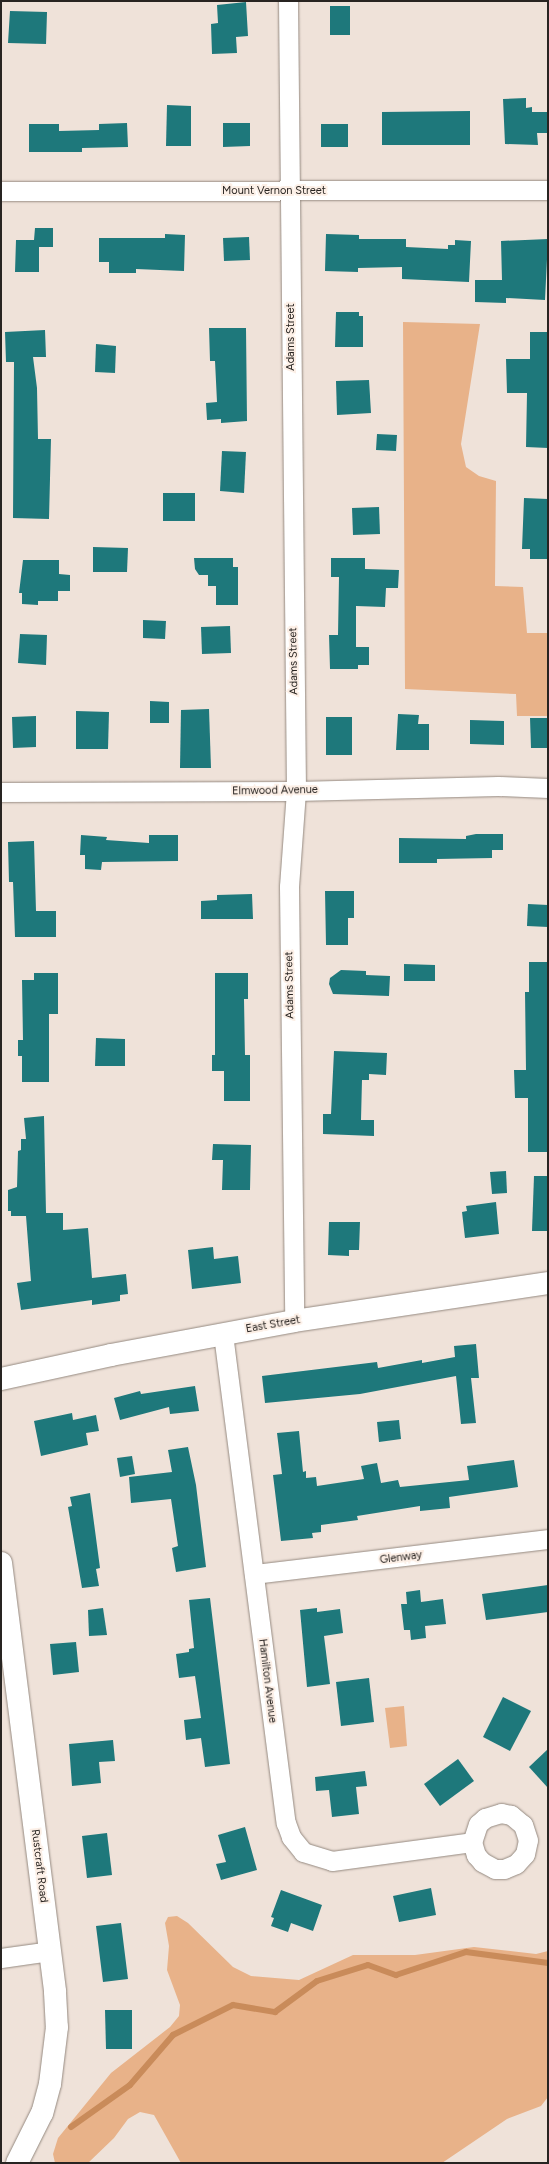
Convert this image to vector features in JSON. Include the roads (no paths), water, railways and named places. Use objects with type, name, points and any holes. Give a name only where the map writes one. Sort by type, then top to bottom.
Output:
[{"type":"main road","name":"East Street","points":[[1,1379],[294,1321],[548,1283]]},
{"type":"main road","name":"Rustcraft Road","points":[[2,1575],[50,1951],[57,2027],[54,2057],[42,2113],[17,2163]]},
{"type":"street","name":"Adams Street","points":[[288,1],[287,69],[291,190],[296,791],[288,887],[294,1321]]},
{"type":"street","name":"Mount Vernon Street","points":[[1,191],[548,190]]},
{"type":"street","name":"Elmwood Avenue","points":[[1,792],[296,791],[498,786],[548,788]]},
{"type":"street","name":"Hamilton Avenue","points":[[223,1334],[286,1823],[291,1837],[303,1852],[332,1861],[472,1842]]},
{"type":"street","name":"Glenway","points":[[254,1574],[548,1539]]},
{"type":"street","points":[[1,1958],[50,1951]]},
{"type":"waterway","points":[[71,2127],[130,2085],[173,2035],[233,2005],[275,2012],[317,1981],[368,1965],[396,1975],[466,1952],[548,1963]]}]
